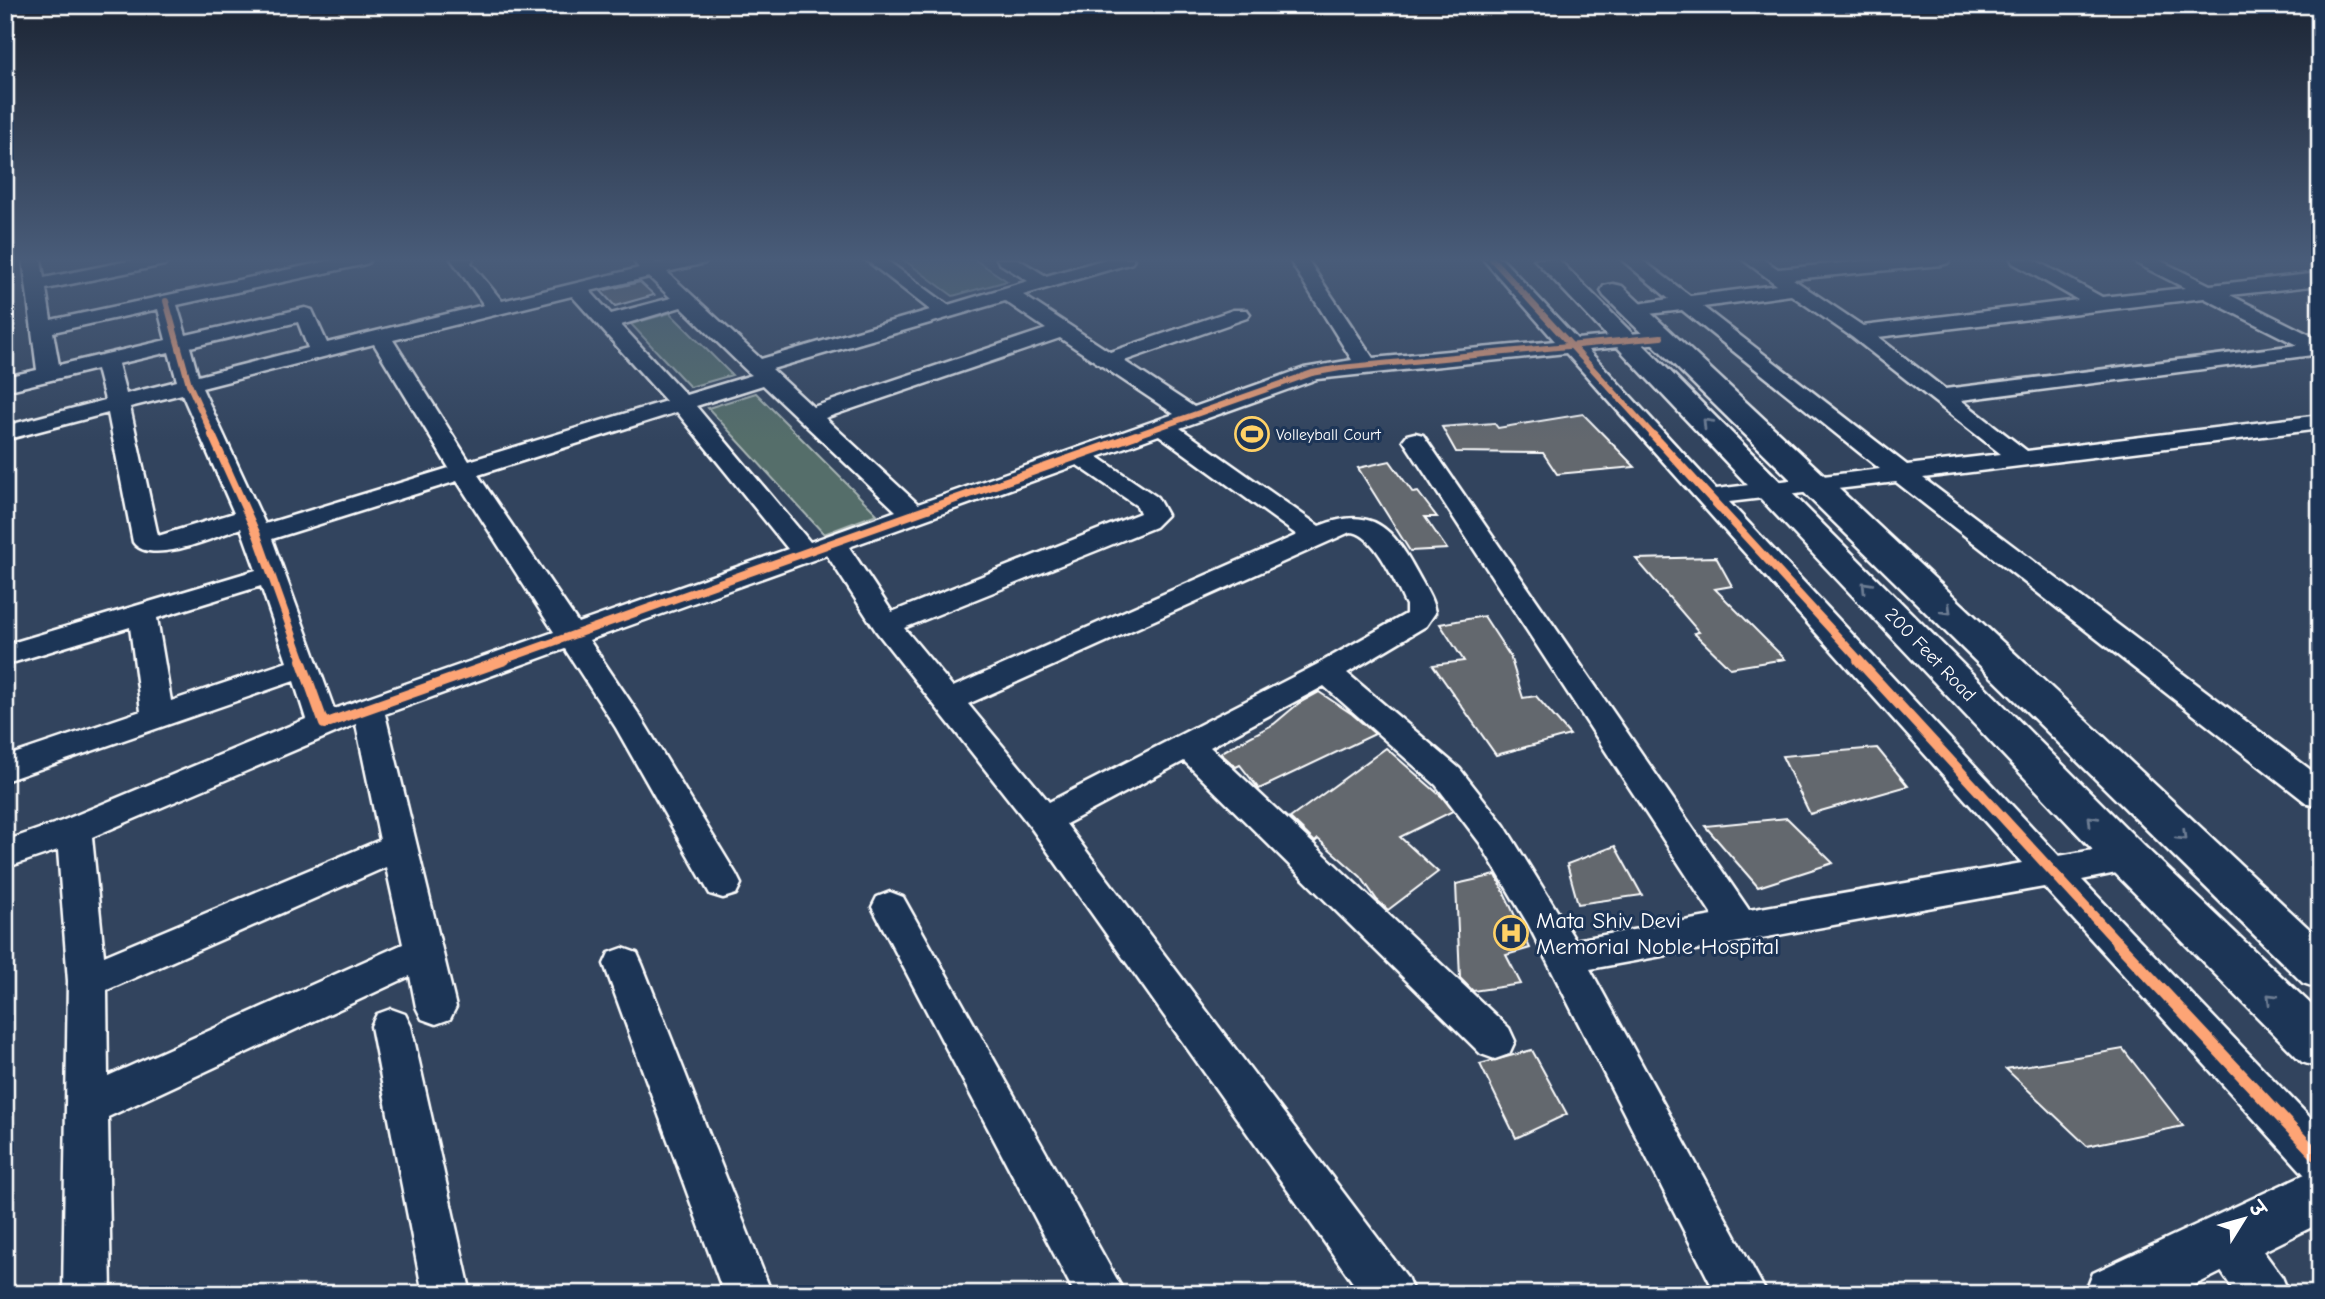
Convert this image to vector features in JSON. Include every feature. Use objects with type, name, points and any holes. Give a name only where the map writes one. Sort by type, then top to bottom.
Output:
[{"type":"street","points":[[42,320],[49,374]]},
{"type":"street","points":[[43,328],[81,320]]},
{"type":"street","points":[[172,320],[190,384],[253,526],[324,724]]},
{"type":"street","points":[[5,384],[281,320]]},
{"type":"street","points":[[307,320],[320,351]]},
{"type":"street","points":[[5,433],[446,320]]},
{"type":"street","points":[[605,320],[820,549],[886,625],[1044,820],[1390,1294]]},
{"type":"street","points":[[607,322],[615,320]]},
{"type":"street","points":[[706,320],[914,514]]},
{"type":"street","points":[[106,360],[119,403],[146,542],[153,545],[253,526],[463,471],[681,403],[762,372],[922,320]]},
{"type":"street","points":[[1046,320],[1192,416]]},
{"type":"street","points":[[1107,360],[1224,320]]},
{"type":"street","points":[[1337,320],[1366,365]]},
{"type":"street","points":[[1548,320],[2052,872],[2320,1159]]},
{"type":"street","name":"200 Feet Road","points":[[1628,320],[1641,329],[1773,491],[2129,858],[2320,1046]]},
{"type":"street","points":[[1633,320],[1818,485],[2320,969]]},
{"type":"street","points":[[5,855],[74,830],[324,724],[1311,373],[1366,365],[1572,346],[1641,329],[1657,320]]},
{"type":"street","points":[[1705,320],[2320,795]]},
{"type":"street","points":[[1839,320],[2024,460]]},
{"type":"street","points":[[1859,333],[1966,320]]},
{"type":"street","points":[[1940,396],[2320,348],[2264,320]]},
{"type":"street","points":[[808,415],[1063,331]]},
{"type":"street","points":[[380,336],[463,471],[629,724],[723,884]]},
{"type":"street","points":[[1710,497],[2320,422]]},
{"type":"street","points":[[1163,426],[1316,536]]},
{"type":"street","points":[[1415,440],[1741,928]]},
{"type":"street","points":[[886,625],[1146,522],[1154,514],[1147,502],[1080,456]]},
{"type":"street","points":[[948,701],[1316,536],[1351,524],[1372,529],[1380,537],[1420,605],[1421,613],[1407,626],[1328,672],[1044,820]]},
{"type":"street","points":[[5,655],[271,574]]},
{"type":"street","points":[[142,613],[158,717]]},
{"type":"street","points":[[5,769],[304,667]]},
{"type":"street","points":[[1328,672],[1448,777],[1471,805],[1536,905],[1743,1294]]},
{"type":"street","points":[[368,709],[436,1007]]},
{"type":"street","points":[[1188,746],[1495,1041]]},
{"type":"street","points":[[74,830],[87,981],[87,1294]]},
{"type":"street","points":[[87,981],[400,846]]},
{"type":"street","points":[[1565,958],[2129,858]]},
{"type":"street","points":[[890,907],[1101,1294]]},
{"type":"street","points":[[87,1106],[424,952]]},
{"type":"street","points":[[623,964],[748,1294]]},
{"type":"street","points":[[391,1026],[447,1294]]},
{"type":"street","points":[[2114,1294],[2320,1194]]},
{"type":"street","points":[[2227,1240],[2265,1294]]},
{"type":"green space","points":[[647,320],[677,320],[732,375],[690,387],[631,324]]},
{"type":"green space","points":[[756,393],[877,514],[824,534],[708,408]]},
{"type":"building","points":[[1583,414],[1635,467],[1557,474],[1543,453],[1456,452],[1442,427],[1494,423],[1498,428]]},
{"type":"building","points":[[1390,461],[1413,493],[1418,492],[1437,517],[1425,517],[1447,549],[1410,551],[1358,468]]},
{"type":"building","points":[[1716,557],[1732,586],[1715,589],[1785,659],[1730,668],[1694,633],[1699,632],[1636,559]]},
{"type":"building","points":[[1484,616],[1510,656],[1523,698],[1536,696],[1570,735],[1496,755],[1433,665],[1464,661],[1440,624]]},
{"type":"building","points":[[1319,692],[1352,714],[1375,734],[1259,789],[1240,765],[1236,767],[1220,753],[1274,724],[1299,703]]},
{"type":"building","points":[[1386,748],[1442,797],[1453,811],[1400,837],[1438,872],[1388,910],[1377,900],[1361,877],[1318,839],[1315,842],[1290,818]]},
{"type":"building","points":[[1877,748],[1908,786],[1810,814],[1782,756]]},
{"type":"building","points":[[1787,818],[1833,863],[1758,887],[1705,826]]},
{"type":"building","points":[[1615,846],[1642,895],[1578,904],[1567,864]]},
{"type":"building","points":[[1496,875],[1530,948],[1506,955],[1521,984],[1473,991],[1460,978],[1456,884]]},
{"type":"building","points":[[2123,1049],[2183,1126],[2087,1146],[2006,1069]]},
{"type":"building","points":[[1532,1050],[1567,1114],[1516,1138],[1480,1064]]},
{"type":"cycle path","points":[[171,320],[189,384],[257,535],[324,724],[1312,373],[1340,368],[1661,337]]},
{"type":"cycle path","points":[[1547,320],[2052,872],[2320,1159]]},
{"type":"place","name":"Volleyball Court","points":[[1252,434]]},
{"type":"place","name":"Mata Shiv Devi Memorial Noble Hospital","points":[[1511,933]]}]
